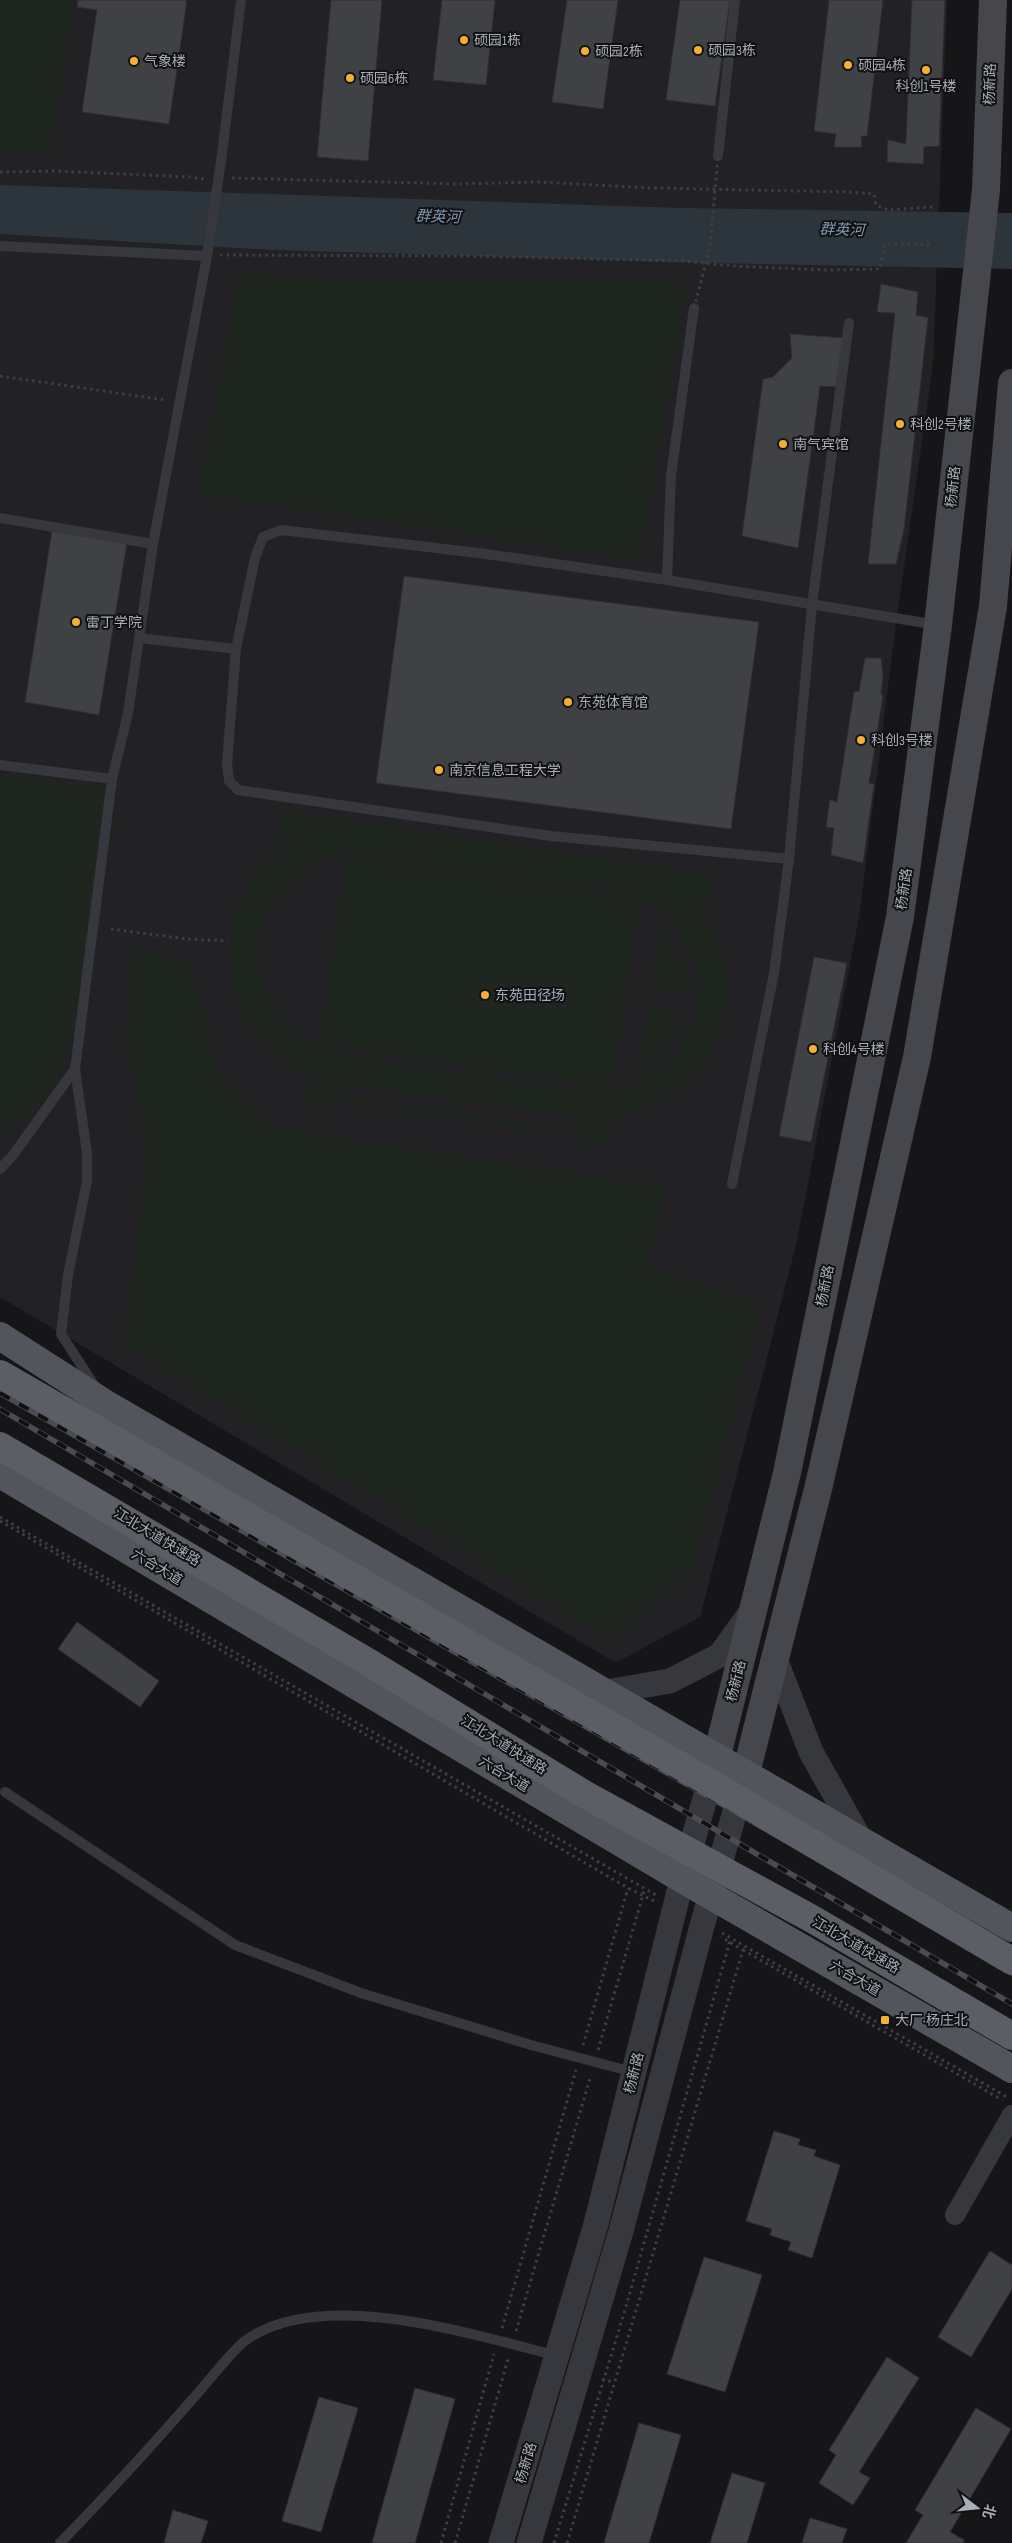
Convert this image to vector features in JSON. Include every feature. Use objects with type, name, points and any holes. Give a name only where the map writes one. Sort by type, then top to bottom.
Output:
[{"type":"highway","points":[[0,1374],[702,1778],[1012,1961]]},
{"type":"highway","name":"江北大道快速路","points":[[0,1446],[374,1665],[584,1794],[814,1920],[1012,2036]]},
{"type":"main road","name":"杨新路","points":[[717,1756],[787,1473],[900,917],[938,625],[986,190],[993,0]]},
{"type":"main road","name":"杨新路","points":[[746,1773],[819,1486],[917,1057],[993,606],[1012,384]]},
{"type":"main road","points":[[0,1336],[106,1404],[1012,1928]]},
{"type":"main road","name":"六合大道","points":[[0,1474],[682,1879],[1012,2069]]},
{"type":"street","points":[[606,1692],[670,1681],[720,1655],[754,1610]]},
{"type":"street","points":[[775,1659],[812,1752],[861,1841]]},
{"type":"street","name":"杨新路","points":[[501,2543],[596,2224],[682,1879],[717,1756]]},
{"type":"street","name":"杨新路","points":[[529,2543],[621,2231],[711,1894],[746,1773]]},
{"type":"street","points":[[955,2215],[1008,2108]]},
{"type":"lane","points":[[106,1404],[62,1334],[68,1275],[87,1181],[86,1153],[76,1069],[112,779],[128,713],[153,544],[181,403],[207,256],[241,0]]},
{"type":"lane","points":[[718,156],[735,0]]},
{"type":"lane","points":[[0,246],[207,256]]},
{"type":"lane","points":[[667,580],[671,476],[694,308]]},
{"type":"lane","points":[[732,1184],[774,974],[788,859],[812,605],[849,323]]},
{"type":"lane","points":[[0,518],[153,544]]},
{"type":"lane","points":[[788,859],[551,836],[238,790],[229,781],[226,763],[236,649],[255,558],[263,537],[281,530],[479,553],[667,580],[938,625]]},
{"type":"lane","points":[[139,638],[236,649]]},
{"type":"lane","points":[[0,765],[112,779]]},
{"type":"lane","points":[[0,1169],[13,1155],[76,1069]]},
{"type":"lane","points":[[5,1792],[235,1945],[362,1993],[579,2058],[634,2072]]},
{"type":"lane","points":[[60,2543],[246,2341],[284,2322],[344,2316],[426,2324],[558,2356]]},
{"type":"path","points":[[694,308],[710,247],[718,156]]},
{"type":"path","points":[[0,172],[190,177],[206,180],[219,177],[457,184],[538,182],[652,188],[850,192],[874,194],[876,205],[888,210],[933,207]]},
{"type":"path","points":[[207,256],[469,256],[684,261],[733,266],[854,270],[880,269],[885,244],[930,245]]},
{"type":"path","points":[[0,376],[181,403]]},
{"type":"path","points":[[111,929],[187,939],[228,941]]},
{"type":"path","points":[[0,1517],[645,1888],[675,1908]]},
{"type":"path","points":[[0,1521],[628,1888],[675,1908]]},
{"type":"path","points":[[441,2543],[628,1888]]},
{"type":"path","points":[[455,2543],[645,1888]]},
{"type":"path","points":[[703,1924],[731,1938],[1012,2100]]},
{"type":"path","points":[[703,1924],[743,1950],[1008,2108]]},
{"type":"path","points":[[554,2543],[625,2310],[731,1938]]},
{"type":"path","points":[[567,2543],[743,1950]]},
{"type":"shaded area","name":"南京信息工程大学","points":[[0,0],[947,0],[933,364],[896,623],[859,917],[797,1241],[700,1617],[616,1663],[0,1297]]},
{"type":"shaded area","points":[[0,0],[75,0],[49,152],[0,151]]},
{"type":"shaded area","points":[[239,276],[687,283],[640,560],[198,494]]},
{"type":"shaded area","points":[[0,776],[117,791],[85,1008],[48,1095],[0,1135]]},
{"type":"shaded area","points":[[282,811],[715,875],[710,904],[692,902],[715,936],[726,972],[726,1008],[716,1041],[696,1071],[669,1095],[635,1112],[595,1119],[341,1084],[299,1070],[267,1046],[244,1015],[232,979],[230,941],[240,904],[262,871],[296,843],[277,840]],"holes":[[[355,854],[614,892],[653,907],[680,933],[694,965],[697,999],[688,1033],[667,1062],[636,1083],[595,1092],[345,1055],[306,1040],[278,1016],[263,984],[258,950],[266,916],[285,886],[314,864]]]},
{"type":"shaded area","points":[[347,857],[639,901],[611,1089],[319,1045]]},
{"type":"shaded area","points":[[661,923],[693,984],[672,991],[662,992],[651,991]]},
{"type":"shaded area","points":[[134,951],[188,962],[218,1067],[263,1124],[343,1139],[665,1187],[648,1269],[761,1305],[693,1567],[611,1641],[125,1345],[148,1144],[126,1043]]},
{"type":"shaded area","points":[[649,1005],[669,1012],[686,1024],[638,1074]]},
{"type":"shaded area","points":[[310,1083],[336,1087],[335,1095],[580,1131],[582,1122],[610,1126],[606,1148],[579,1144],[580,1136],[334,1100],[333,1108],[307,1104]]},
{"type":"water","name":"群英河","points":[[0,185],[680,208],[1012,213],[1012,269],[710,263],[275,250],[0,234]]},
{"type":"building","name":"气象楼","points":[[78,0],[187,0],[169,124],[82,112],[97,10],[77,7]]},
{"type":"building","name":"硕园6栋","points":[[331,0],[382,0],[368,161],[317,157]]},
{"type":"building","name":"硕园1栋","points":[[442,0],[495,0],[486,85],[433,80]]},
{"type":"building","name":"硕园2栋","points":[[567,0],[618,0],[603,109],[552,102]]},
{"type":"building","name":"硕园3栋","points":[[680,0],[730,0],[715,106],[666,100]]},
{"type":"building","name":"硕园4栋","points":[[829,0],[883,0],[867,136],[861,136],[862,147],[834,147],[836,134],[814,131]]},
{"type":"building","name":"科创1号楼","points":[[912,0],[945,0],[939,146],[924,147],[923,164],[887,162],[888,140],[906,144]]},
{"type":"building","name":"科创2号楼","points":[[881,284],[918,292],[916,315],[928,318],[904,529],[896,564],[868,564],[895,313],[877,312]]},
{"type":"building","name":"南气宾馆","points":[[790,334],[844,338],[839,387],[820,386],[798,548],[742,536],[763,379],[773,377],[792,358]]},
{"type":"building","name":"雷丁学院","points":[[52,531],[127,542],[99,715],[25,702]]},
{"type":"building","name":"东苑体育馆","points":[[404,576],[759,622],[731,829],[376,783]]},
{"type":"building","name":"科创3号楼","points":[[865,658],[881,658],[883,674],[881,694],[883,696],[869,783],[874,784],[863,863],[831,855],[834,828],[826,827],[830,800],[837,802],[854,692],[859,691]]},
{"type":"building","name":"科创4号楼","points":[[814,957],[847,963],[811,1142],[779,1136]]},
{"type":"building","points":[[77,1622],[159,1681],[140,1707],[58,1649]]},
{"type":"building","points":[[774,2131],[800,2139],[798,2145],[816,2150],[814,2156],[840,2165],[812,2258],[788,2250],[791,2242],[770,2235],[772,2229],[746,2221]]},
{"type":"building","points":[[990,2251],[1012,2265],[1012,2289],[971,2357],[938,2337]]},
{"type":"building","points":[[704,2257],[762,2275],[725,2392],[667,2374]]},
{"type":"building","points":[[887,2357],[919,2378],[859,2472],[870,2478],[853,2505],[819,2483],[836,2455],[829,2450]]},
{"type":"building","points":[[415,2388],[455,2399],[415,2543],[372,2543]]},
{"type":"building","points":[[319,2397],[358,2408],[321,2532],[282,2521]]},
{"type":"building","points":[[976,2408],[1011,2429],[950,2532],[964,2540],[963,2543],[906,2543],[923,2515],[915,2510]]},
{"type":"building","points":[[639,2423],[681,2435],[649,2543],[604,2543]]},
{"type":"building","points":[[732,2473],[765,2483],[747,2543],[710,2543]]},
{"type":"building","points":[[173,2510],[208,2521],[201,2543],[164,2543]]},
{"type":"building","points":[[810,2518],[847,2529],[842,2543],[802,2543]]},
{"type":"railway","points":[[0,1393],[867,1887],[1012,1973]]},
{"type":"railway","points":[[0,1409],[1012,2004]]},
{"type":"place","name":"硕园1栋","points":[[464,40]]},
{"type":"place","name":"硕园3栋","points":[[698,50]]},
{"type":"place","name":"硕园2栋","points":[[585,51]]},
{"type":"place","name":"气象楼","points":[[134,61]]},
{"type":"place","name":"硕园4栋","points":[[848,65]]},
{"type":"place","name":"科创1号楼","points":[[926,70]]},
{"type":"place","name":"硕园6栋","points":[[350,78]]},
{"type":"place","name":"科创2号楼","points":[[900,424]]},
{"type":"place","name":"南气宾馆","points":[[783,444]]},
{"type":"place","name":"雷丁学院","points":[[76,622]]},
{"type":"place","name":"东苑体育馆","points":[[568,702]]},
{"type":"place","name":"科创3号楼","points":[[861,740]]},
{"type":"place","name":"南京信息工程大学","points":[[439,770]]},
{"type":"place","name":"东苑田径场","points":[[485,995]]},
{"type":"place","name":"科创4号楼","points":[[813,1049]]},
{"type":"place","name":"大厂·杨庄北","points":[[885,2020]]}]
